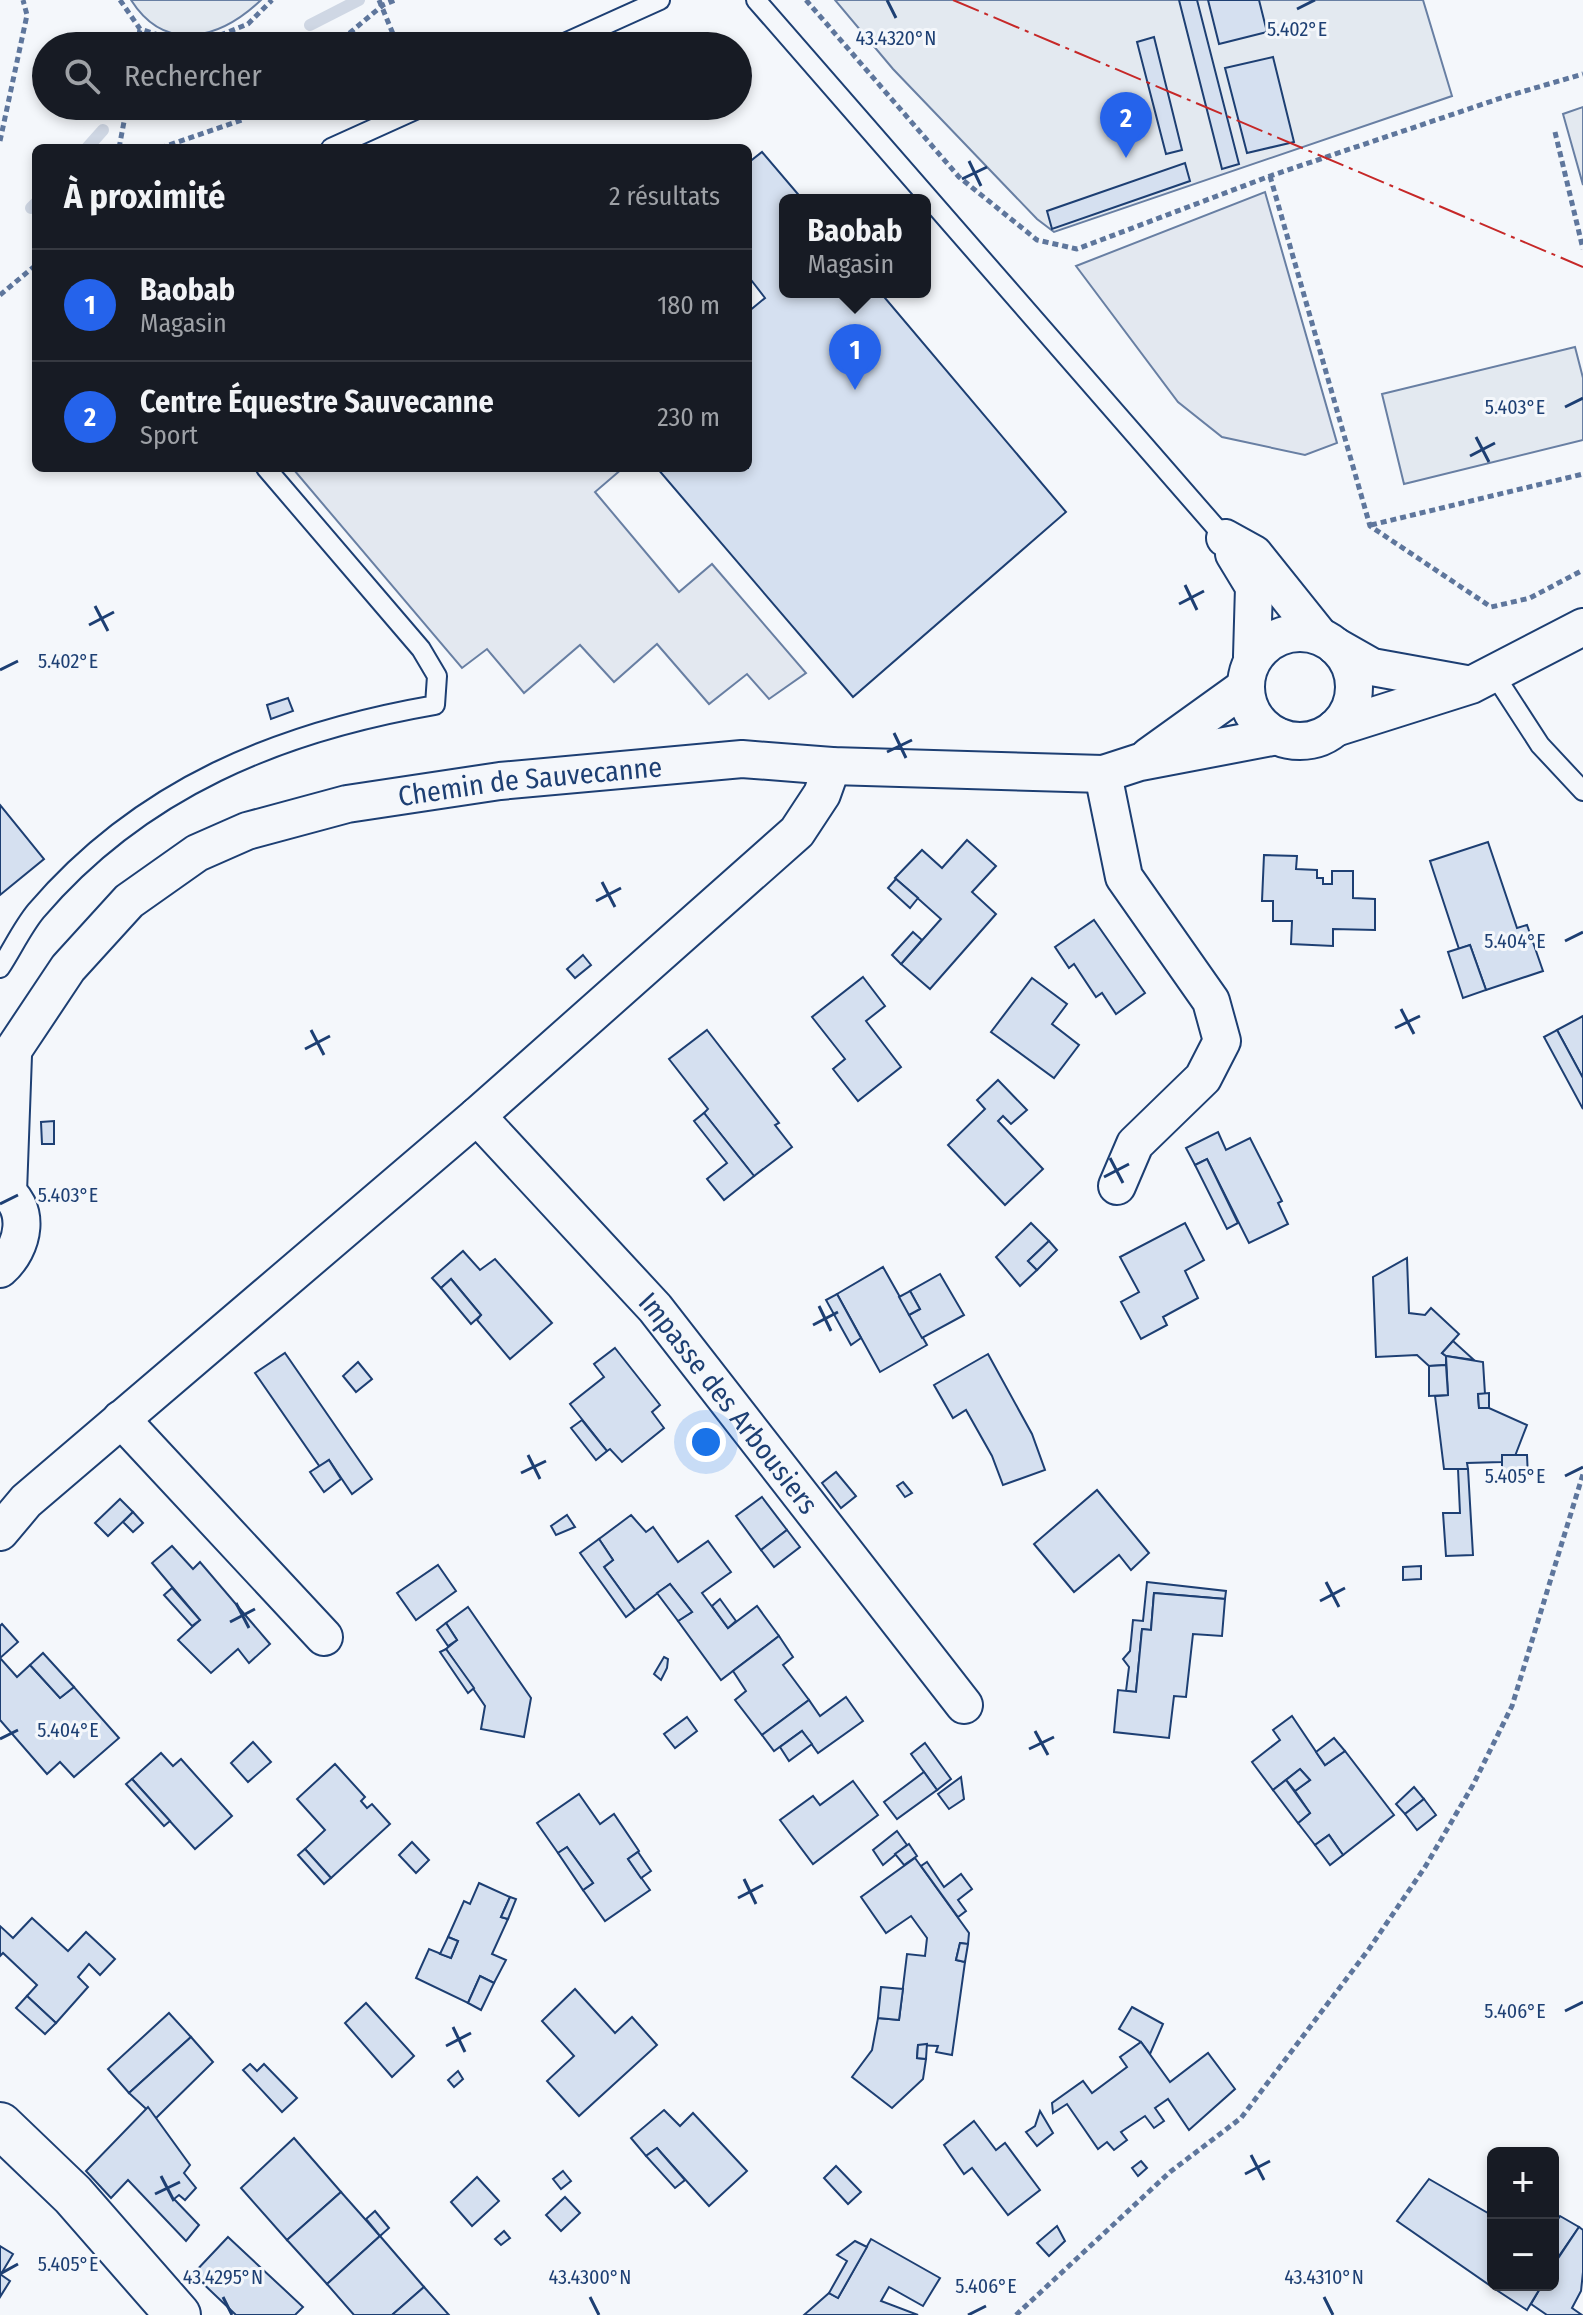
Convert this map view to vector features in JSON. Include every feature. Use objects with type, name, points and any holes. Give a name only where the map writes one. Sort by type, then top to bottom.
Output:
[{"type":"main road","points":[[0,2125],[73,2195],[178,2315]]},
{"type":"street","points":[[1225,538],[1254,554],[1350,668],[1355,688],[1352,709],[1335,728]]},
{"type":"street","points":[[1225,538],[1254,587],[1249,672],[1258,723],[1292,742],[1314,741],[1335,728],[1483,679],[1583,627]]},
{"type":"street","points":[[1249,672],[1277,638],[1295,631],[1327,640],[1372,667],[1483,679]]},
{"type":"street","name":"Chemin de Sauvecanne","points":[[1140,762],[1249,672]]},
{"type":"street","name":"Chemin de Sauvecanne","points":[[4,1190],[7,1065],[68,968],[129,901],[197,853],[247,831],[347,804],[500,781],[742,759],[832,766],[1103,774],[1140,762],[1277,736]]},
{"type":"street","points":[[0,1532],[26,1501],[477,1116],[797,832],[822,794],[832,766]]},
{"type":"street","points":[[1103,774],[1124,877],[1211,1001],[1222,1041],[1203,1078],[1135,1144],[1117,1186]]},
{"type":"street","name":"Impasse des Arbousiers","points":[[477,1116],[655,1308],[964,1705]]},
{"type":"street","points":[[0,1269],[14,1257],[22,1235],[20,1212],[4,1190]]},
{"type":"street","points":[[121,1419],[324,1637]]},
{"type":"lane","points":[[589,32],[660,0]]},
{"type":"lane","points":[[756,0],[925,194]]},
{"type":"lane","points":[[340,144],[393,120]]},
{"type":"lane","points":[[931,201],[1225,538]]},
{"type":"lane","points":[[0,968],[35,912],[122,826],[206,775],[299,738],[435,705],[437,676],[421,649],[269,472]]},
{"type":"lane","points":[[1483,679],[1583,791]]},
{"type":"path","points":[[0,141],[27,15],[23,0]]},
{"type":"path","points":[[120,0],[140,29],[149,32]]},
{"type":"path","points":[[228,32],[248,24],[272,0]]},
{"type":"path","points":[[349,32],[381,2],[395,0]]},
{"type":"path","points":[[806,0],[959,177],[1037,240],[1077,249],[1270,176],[1504,97],[1583,74]]},
{"type":"path","points":[[381,2],[393,32]]},
{"type":"path","points":[[120,144],[124,120]]},
{"type":"path","points":[[172,144],[242,120]]},
{"type":"path","points":[[1555,132],[1583,249]]},
{"type":"path","points":[[1270,176],[1333,387],[1370,526],[1491,607],[1530,598],[1583,570]]},
{"type":"path","points":[[0,295],[32,268]]},
{"type":"path","points":[[1370,526],[1583,474]]},
{"type":"path","points":[[1016,2315],[1170,2172],[1241,2118],[1369,1949],[1409,1890],[1473,1785],[1512,1706],[1583,1474]]},
{"type":"shaded area","points":[[131,0],[261,0],[229,24],[208,32],[170,32],[160,29]]},
{"type":"shaded area","points":[[835,0],[1423,0],[1452,96],[1054,232],[1037,219],[893,69]]},
{"type":"shaded area","points":[[1583,107],[1583,185],[1563,114]]},
{"type":"shaded area","points":[[1265,192],[1337,443],[1305,455],[1222,437],[1178,402],[1076,266]]},
{"type":"shaded area","points":[[1575,347],[1583,378],[1583,440],[1404,484],[1382,394]]},
{"type":"shaded area","points":[[296,472],[618,472],[595,492],[679,592],[712,564],[806,673],[769,699],[747,674],[709,704],[657,644],[614,682],[580,645],[524,693],[487,649],[462,668]]},
{"type":"building","points":[[1179,0],[1197,0],[1239,164],[1222,169]]},
{"type":"building","points":[[1208,0],[1259,0],[1267,32],[1219,44]]},
{"type":"building","points":[[1154,37],[1182,150],[1166,154],[1137,42]]},
{"type":"building","points":[[1273,57],[1294,142],[1247,153],[1225,68]]},
{"type":"building","points":[[762,152],[798,194],[779,194],[779,298],[885,298],[1066,512],[853,697],[660,472],[752,472],[752,309],[765,298],[752,281],[752,160]]},
{"type":"building","points":[[1185,163],[1190,181],[1052,229],[1047,211]]},
{"type":"building","points":[[288,698],[293,711],[271,719],[267,705]]},
{"type":"building","points":[[0,805],[44,859],[0,895]]},
{"type":"building","points":[[967,840],[996,866],[972,892],[996,914],[930,989],[901,964],[941,919],[895,878],[922,850],[942,868]]},
{"type":"building","points":[[1488,842],[1517,928],[1527,925],[1543,971],[1486,990],[1470,945],[1459,949],[1430,861]]},
{"type":"building","points":[[1264,855],[1297,856],[1296,869],[1317,870],[1317,878],[1323,878],[1323,884],[1332,884],[1332,871],[1353,871],[1353,898],[1375,899],[1375,930],[1333,929],[1333,946],[1291,944],[1292,921],[1273,921],[1273,901],[1262,901]]},
{"type":"building","points":[[896,879],[918,898],[910,908],[888,888]]},
{"type":"building","points":[[1094,920],[1145,993],[1116,1014],[1102,993],[1096,997],[1074,964],[1069,968],[1055,947]]},
{"type":"building","points":[[913,932],[922,940],[901,964],[892,955]]},
{"type":"building","points":[[1470,945],[1486,990],[1463,998],[1448,952]]},
{"type":"building","points":[[583,955],[591,965],[575,978],[567,969]]},
{"type":"building","points":[[863,977],[885,1006],[866,1021],[901,1067],[858,1101],[833,1069],[845,1059],[812,1017]]},
{"type":"building","points":[[1032,978],[1067,1004],[1052,1024],[1079,1045],[1054,1078],[991,1032]]},
{"type":"building","points":[[1583,1016],[1583,1078],[1557,1030]]},
{"type":"building","points":[[707,1030],[779,1123],[775,1125],[792,1147],[754,1176],[704,1113],[708,1109],[669,1059]]},
{"type":"building","points":[[1557,1030],[1583,1078],[1583,1109],[1544,1037]]},
{"type":"building","points":[[998,1080],[1027,1110],[1011,1124],[1003,1116],[998,1121],[1043,1169],[1005,1205],[948,1145],[985,1109],[977,1100]]},
{"type":"building","points":[[704,1113],[754,1176],[724,1200],[707,1179],[727,1163],[694,1121]]},
{"type":"building","points":[[54,1121],[54,1144],[42,1144],[41,1122]]},
{"type":"building","points":[[1218,1132],[1226,1150],[1250,1138],[1282,1201],[1278,1203],[1288,1224],[1249,1243],[1207,1159],[1195,1165],[1186,1148]]},
{"type":"building","points":[[1207,1159],[1238,1223],[1227,1229],[1195,1165]]},
{"type":"building","points":[[1031,1223],[1049,1241],[1028,1261],[1037,1270],[1020,1286],[996,1257]]},
{"type":"building","points":[[1185,1223],[1204,1260],[1185,1271],[1198,1298],[1163,1317],[1167,1325],[1141,1339],[1121,1302],[1139,1292],[1120,1257]]},
{"type":"building","points":[[1049,1241],[1057,1250],[1037,1270],[1028,1261]]},
{"type":"building","points":[[463,1251],[480,1270],[495,1259],[552,1323],[510,1359],[477,1320],[481,1315],[451,1279],[441,1288],[432,1278]]},
{"type":"building","points":[[1407,1258],[1409,1313],[1425,1315],[1431,1308],[1459,1334],[1442,1353],[1446,1356],[1446,1365],[1429,1366],[1417,1355],[1376,1357],[1373,1277]]},
{"type":"building","points":[[883,1267],[927,1345],[880,1372],[837,1294]]},
{"type":"building","points":[[940,1274],[964,1315],[922,1338],[909,1315],[920,1309],[910,1291]]},
{"type":"building","points":[[451,1279],[481,1315],[471,1324],[441,1288]]},
{"type":"building","points":[[910,1291],[920,1309],[909,1315],[899,1297]]},
{"type":"building","points":[[837,1294],[861,1338],[851,1345],[826,1300]]},
{"type":"building","points":[[1453,1341],[1474,1360],[1442,1353]]},
{"type":"building","points":[[615,1348],[660,1405],[652,1412],[664,1428],[622,1462],[610,1449],[607,1451],[570,1404],[604,1377],[594,1364]]},
{"type":"building","points":[[285,1353],[372,1479],[352,1494],[329,1460],[320,1467],[255,1373]]},
{"type":"building","points":[[988,1354],[1032,1434],[1045,1470],[1003,1485],[992,1456],[966,1410],[953,1418],[934,1385]]},
{"type":"building","points":[[1446,1356],[1483,1362],[1485,1394],[1478,1394],[1479,1408],[1489,1408],[1527,1425],[1515,1456],[1502,1455],[1502,1462],[1467,1463],[1468,1469],[1444,1469],[1435,1396],[1448,1395]]},
{"type":"building","points":[[358,1362],[372,1379],[356,1392],[343,1376]]},
{"type":"building","points":[[1446,1365],[1448,1395],[1429,1396],[1429,1366]]},
{"type":"building","points":[[1489,1393],[1489,1408],[1479,1408],[1478,1394]]},
{"type":"building","points":[[582,1420],[607,1451],[596,1460],[571,1428]]},
{"type":"building","points":[[1502,1455],[1527,1455],[1528,1478],[1502,1479]]},
{"type":"building","points":[[329,1460],[341,1479],[324,1492],[310,1472]]},
{"type":"building","points":[[1458,1469],[1468,1469],[1473,1555],[1446,1556],[1443,1513],[1460,1513]]},
{"type":"building","points":[[836,1472],[856,1496],[841,1508],[822,1483]]},
{"type":"building","points":[[903,1482],[912,1493],[905,1497],[897,1486]]},
{"type":"building","points":[[1097,1490],[1149,1553],[1131,1570],[1119,1555],[1074,1592],[1034,1544]]},
{"type":"building","points":[[762,1497],[787,1530],[761,1550],[736,1516]]},
{"type":"building","points":[[120,1499],[133,1512],[108,1536],[95,1523]]},
{"type":"building","points":[[133,1512],[143,1523],[133,1532],[123,1522]]},
{"type":"building","points":[[567,1515],[575,1527],[556,1535],[551,1526]]},
{"type":"building","points":[[631,1515],[646,1532],[653,1527],[678,1562],[708,1541],[731,1572],[702,1593],[728,1628],[757,1606],[779,1636],[721,1680],[678,1621],[692,1612],[670,1584],[635,1610],[604,1567],[613,1560],[599,1539]]},
{"type":"building","points":[[787,1530],[800,1547],[774,1567],[761,1550]]},
{"type":"building","points":[[599,1539],[613,1560],[604,1567],[635,1610],[626,1617],[580,1553]]},
{"type":"building","points":[[172,1546],[193,1569],[200,1562],[270,1644],[249,1663],[238,1649],[211,1673],[178,1640],[200,1620],[152,1563]]},
{"type":"building","points":[[438,1565],[456,1591],[416,1620],[397,1593]]},
{"type":"building","points":[[1421,1566],[1421,1579],[1403,1580],[1403,1567]]},
{"type":"building","points":[[1147,1582],[1226,1591],[1225,1599],[1154,1593],[1151,1630],[1142,1629],[1136,1692],[1126,1691],[1129,1667],[1123,1659],[1130,1651],[1133,1620],[1143,1621]]},
{"type":"building","points":[[670,1584],[692,1612],[678,1621],[657,1593]]},
{"type":"building","points":[[172,1588],[200,1620],[192,1626],[164,1595]]},
{"type":"building","points":[[1154,1593],[1225,1599],[1222,1636],[1193,1634],[1186,1697],[1174,1696],[1169,1738],[1114,1732],[1118,1690],[1136,1692],[1142,1629],[1151,1630]]},
{"type":"building","points":[[720,1599],[736,1621],[728,1628],[712,1606]]},
{"type":"building","points":[[468,1607],[531,1698],[524,1737],[481,1729],[485,1706],[446,1649],[457,1640],[446,1623]]},
{"type":"building","points":[[446,1623],[457,1640],[448,1646],[437,1630]]},
{"type":"building","points":[[2,1624],[18,1642],[0,1658],[0,1626]]},
{"type":"building","points":[[779,1636],[793,1657],[783,1665],[809,1700],[762,1735],[735,1700],[746,1691],[733,1671]]},
{"type":"building","points":[[446,1649],[474,1688],[468,1693],[440,1652]]},
{"type":"building","points":[[43,1653],[74,1687],[60,1698],[30,1665]]},
{"type":"building","points":[[664,1657],[668,1659],[667,1668],[661,1680],[654,1674]]},
{"type":"building","points":[[0,1658],[17,1677],[30,1665],[60,1698],[74,1687],[119,1738],[74,1777],[60,1762],[47,1774],[0,1720]]},
{"type":"building","points":[[846,1697],[863,1721],[818,1753],[802,1731],[774,1751],[762,1735],[809,1700],[820,1716]]},
{"type":"building","points":[[1292,1716],[1325,1765],[1345,1751],[1394,1815],[1343,1855],[1329,1835],[1315,1845],[1298,1823],[1310,1813],[1295,1791],[1310,1780],[1300,1769],[1273,1790],[1252,1762],[1280,1740],[1273,1730]]},
{"type":"building","points":[[687,1717],[697,1731],[675,1748],[664,1734]]},
{"type":"building","points":[[802,1731],[812,1744],[789,1761],[780,1747]]},
{"type":"building","points":[[1334,1738],[1345,1751],[1325,1765],[1316,1752]]},
{"type":"building","points":[[253,1742],[271,1762],[248,1782],[231,1763]]},
{"type":"building","points":[[925,1743],[951,1779],[937,1790],[911,1754]]},
{"type":"building","points":[[161,1753],[173,1766],[181,1759],[232,1816],[195,1849],[132,1779]]},
{"type":"building","points":[[335,1764],[365,1797],[361,1801],[367,1808],[372,1804],[390,1824],[331,1878],[305,1849],[325,1830],[297,1799]]},
{"type":"building","points":[[1300,1769],[1310,1780],[1295,1791],[1286,1780]]},
{"type":"building","points":[[924,1772],[937,1790],[897,1819],[884,1802]]},
{"type":"building","points":[[961,1777],[964,1799],[949,1809],[938,1794]]},
{"type":"building","points":[[132,1779],[170,1821],[164,1826],[126,1784]]},
{"type":"building","points":[[1286,1780],[1310,1813],[1298,1823],[1273,1790]]},
{"type":"building","points":[[853,1781],[878,1815],[813,1864],[780,1820],[813,1796],[820,1805]]},
{"type":"building","points":[[1414,1787],[1424,1799],[1405,1814],[1396,1804]]},
{"type":"building","points":[[579,1794],[600,1824],[614,1814],[639,1851],[628,1859],[650,1890],[605,1921],[583,1890],[593,1883],[567,1847],[558,1853],[537,1823]]},
{"type":"building","points":[[1424,1799],[1436,1815],[1417,1830],[1405,1814]]},
{"type":"building","points":[[897,1831],[907,1845],[883,1865],[873,1850]]},
{"type":"building","points":[[1329,1835],[1343,1855],[1330,1865],[1315,1845]]},
{"type":"building","points":[[412,1842],[429,1860],[416,1873],[399,1855]]},
{"type":"building","points":[[909,1844],[917,1856],[904,1865],[895,1854]]},
{"type":"building","points":[[567,1847],[593,1883],[583,1890],[558,1853]]},
{"type":"building","points":[[305,1849],[331,1878],[324,1884],[298,1855]]},
{"type":"building","points":[[638,1852],[651,1871],[641,1878],[628,1859]]},
{"type":"building","points":[[915,1858],[969,1933],[968,1944],[960,1943],[956,1960],[965,1962],[952,2055],[936,2052],[938,2046],[918,2045],[917,2058],[926,2059],[923,2079],[892,2108],[852,2077],[872,2050],[878,2018],[899,2020],[907,1954],[925,1956],[927,1938],[911,1916],[886,1933],[861,1897]]},
{"type":"building","points":[[927,1862],[944,1887],[961,1874],[972,1889],[958,1900],[966,1911],[958,1917],[921,1866]]},
{"type":"building","points":[[479,1883],[510,1897],[501,1917],[508,1919],[492,1954],[506,1960],[494,1983],[480,1976],[468,2003],[416,1978],[429,1949],[451,1958],[458,1941],[448,1937],[464,1901],[470,1904]]},
{"type":"building","points":[[510,1897],[516,1899],[508,1919],[501,1917]]},
{"type":"building","points":[[32,1918],[68,1951],[86,1932],[115,1959],[100,1975],[89,1964],[78,1977],[88,1987],[56,2023],[27,1996],[37,1985],[3,1953],[0,1956],[0,1926],[13,1938]]},
{"type":"building","points":[[448,1937],[458,1941],[451,1958],[440,1954]]},
{"type":"building","points":[[960,1943],[968,1944],[965,1962],[956,1960]]},
{"type":"building","points":[[480,1976],[494,1983],[481,2010],[468,2003]]},
{"type":"building","points":[[881,1987],[903,1989],[899,2020],[878,2018]]},
{"type":"building","points":[[575,1989],[615,2033],[632,2017],[657,2045],[579,2116],[547,2081],[574,2056],[542,2021]]},
{"type":"building","points":[[27,1996],[56,2023],[45,2034],[16,2008]]},
{"type":"building","points":[[366,2003],[414,2056],[392,2077],[345,2023]]},
{"type":"building","points":[[1132,2007],[1163,2024],[1150,2054],[1141,2042],[1119,2029]]},
{"type":"building","points":[[169,2013],[191,2037],[129,2093],[108,2069]]},
{"type":"building","points":[[191,2037],[213,2062],[156,2118],[129,2093]]},
{"type":"building","points":[[1141,2042],[1170,2082],[1208,2053],[1235,2089],[1189,2130],[1168,2099],[1155,2108],[1164,2121],[1154,2128],[1145,2116],[1121,2132],[1127,2140],[1114,2150],[1107,2142],[1098,2149],[1067,2104],[1053,2113],[1052,2103],[1083,2081],[1092,2093],[1127,2067],[1120,2057]]},
{"type":"building","points":[[927,2044],[926,2059],[917,2058],[918,2045]]},
{"type":"building","points":[[250,2064],[257,2071],[264,2064],[297,2098],[282,2112],[243,2070]]},
{"type":"building","points":[[458,2071],[463,2079],[454,2087],[448,2080]]},
{"type":"building","points":[[148,2107],[190,2165],[184,2173],[196,2188],[185,2200],[179,2195],[174,2199],[199,2225],[186,2241],[128,2180],[111,2198],[86,2171]]},
{"type":"building","points":[[664,2110],[680,2126],[693,2113],[747,2171],[709,2206],[657,2148],[646,2156],[631,2138]]},
{"type":"building","points":[[1040,2111],[1053,2133],[1037,2146],[1026,2132],[1035,2126]]},
{"type":"building","points":[[974,2121],[996,2150],[1005,2143],[1040,2190],[1008,2215],[972,2168],[964,2174],[944,2145]]},
{"type":"building","points":[[294,2138],[341,2192],[287,2240],[241,2188]]},
{"type":"building","points":[[657,2148],[685,2180],[675,2188],[646,2156]]},
{"type":"building","points":[[1141,2161],[1147,2168],[1138,2176],[1132,2168]]},
{"type":"building","points":[[836,2166],[861,2192],[848,2204],[824,2178]]},
{"type":"building","points":[[563,2171],[571,2181],[561,2189],[553,2179]]},
{"type":"building","points":[[477,2177],[499,2201],[472,2226],[451,2202]]},
{"type":"building","points":[[1429,2179],[1487,2213],[1487,2283],[1397,2221]]},
{"type":"building","points":[[341,2192],[380,2236],[327,2284],[287,2240]]},
{"type":"building","points":[[565,2197],[580,2213],[561,2231],[546,2215]]},
{"type":"building","points":[[375,2211],[389,2228],[380,2236],[366,2219]]},
{"type":"building","points":[[1559,2219],[1579,2227],[1559,2256]]},
{"type":"building","points":[[1057,2226],[1065,2241],[1049,2256],[1037,2243]]},
{"type":"building","points":[[1579,2227],[1583,2230],[1581,2291],[1572,2308],[1582,2315],[1547,2315],[1531,2304],[1539,2291],[1559,2291],[1559,2257]]},
{"type":"building","points":[[504,2231],[510,2238],[501,2245],[495,2239]]},
{"type":"building","points":[[380,2236],[424,2287],[392,2315],[354,2315],[327,2284]]},
{"type":"building","points":[[228,2237],[303,2307],[295,2315],[236,2315],[193,2274]]},
{"type":"building","points":[[871,2239],[940,2278],[923,2306],[889,2287],[881,2301],[918,2315],[804,2315],[829,2293],[838,2298]]},
{"type":"building","points":[[855,2241],[867,2247],[838,2298],[829,2293],[847,2261],[837,2255]]},
{"type":"building","points":[[0,2246],[13,2254],[1,2274],[0,2274]]},
{"type":"building","points":[[0,2274],[10,2281],[0,2297]]},
{"type":"building","points":[[424,2287],[449,2315],[392,2315]]},
{"type":"building","points":[[1498,2291],[1538,2291],[1527,2310]]},
{"type":"waterway","points":[[310,25],[359,0]]},
{"type":"waterway","points":[[91,144],[103,130]]},
{"type":"power","points":[[953,0],[1583,267]]},
{"type":"place","name":"Centre Équestre Sauvecanne","points":[[1126,158]]},
{"type":"place","name":"Baobab","points":[[855,390]]}]
